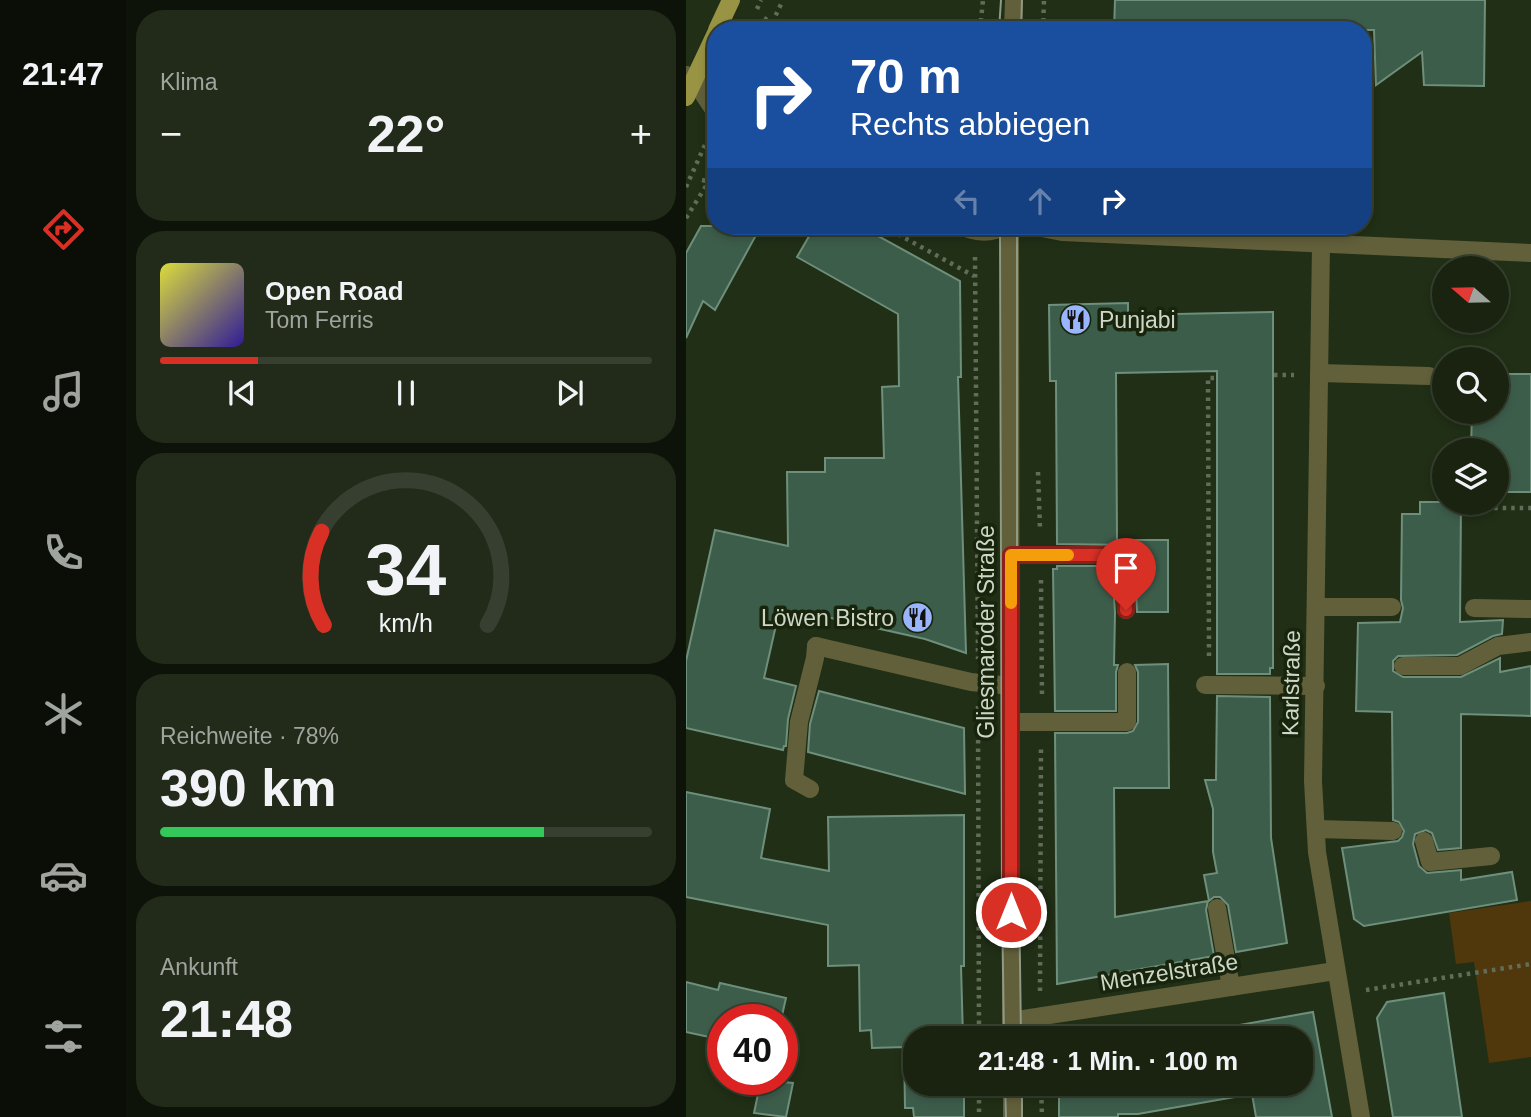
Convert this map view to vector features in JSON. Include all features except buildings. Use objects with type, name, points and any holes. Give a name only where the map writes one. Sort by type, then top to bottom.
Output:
[{"type":"main road","points":[[721,21],[731,0]]},
{"type":"main road","points":[[686,97],[690,77],[707,47]]},
{"type":"street","points":[[1013,21],[1014,0]]},
{"type":"street","points":[[690,77],[707,110]]},
{"type":"street","name":"Gliesmaroder Straße","points":[[1010,235],[1011,1026]]},
{"type":"street","points":[[1122,235],[1531,253]]},
{"type":"street","name":"Karlstraße","points":[[1321,245],[1314,782],[1317,852],[1361,1117]]},
{"type":"street","points":[[1320,373],[1429,376]]},
{"type":"street","points":[[1011,555],[1123,555],[1126,610]]},
{"type":"street","points":[[1317,607],[1392,607]]},
{"type":"street","points":[[1474,608],[1531,608]]},
{"type":"street","points":[[1403,666],[1460,666],[1499,646],[1531,642]]},
{"type":"street","points":[[810,789],[794,780],[799,722],[816,646],[978,683],[1011,686]]},
{"type":"street","points":[[1011,722],[1126,722],[1127,672]]},
{"type":"street","points":[[1205,685],[1316,686]]},
{"type":"street","points":[[1316,829],[1393,831]]},
{"type":"street","points":[[1424,841],[1430,862],[1491,856]]},
{"type":"street","points":[[1217,908],[1231,987]]},
{"type":"street","name":"Menzelstraße","points":[[1018,1026],[1040,1017],[1335,971]]},
{"type":"street","points":[[1012,1096],[1012,1117]]},
{"type":"path","points":[[773,21],[783,0]]},
{"type":"path","points":[[981,21],[983,0]]},
{"type":"path","points":[[1043,21],[1044,0]]},
{"type":"path","points":[[764,18],[769,21]]},
{"type":"path","points":[[686,187],[707,136]]},
{"type":"path","points":[[702,180],[707,181]]},
{"type":"path","points":[[686,218],[707,191]]},
{"type":"path","points":[[899,235],[975,277]]},
{"type":"path","points":[[975,257],[979,1026]]},
{"type":"path","points":[[1274,374],[1295,375]]},
{"type":"path","points":[[1209,656],[1208,378],[1217,378]]},
{"type":"path","points":[[1038,461],[1042,723],[1040,1017]]},
{"type":"path","points":[[1509,508],[1531,508]]},
{"type":"path","points":[[1335,971],[1363,991],[1531,964]]},
{"type":"path","points":[[979,1096],[979,1117]]},
{"type":"path","points":[[1041,1096],[1042,1117]]},
{"type":"shaded area","points":[[1531,901],[1531,1057],[1489,1063],[1474,962],[1456,964],[1449,913]]},
{"type":"tram line","points":[[1000,21],[1001,0]]},
{"type":"tram line","points":[[1021,21],[1022,0]]},
{"type":"tram line","points":[[1000,235],[1004,1026]]},
{"type":"tram line","points":[[1017,235],[1017,743],[1021,1026]]},
{"type":"tram line","points":[[1005,1096],[1006,1117]]},
{"type":"tram line","points":[[1022,1096],[1022,1117]]},
{"type":"slow traffic","points":[[1011,603],[1011,555],[1068,555]]},
{"type":"place","name":"Punjabi","points":[[1076,320]]},
{"type":"place","name":"Löwen Bistro","points":[[917,618]]},
{"type":"route","points":[[1011,912],[1011,555],[1123,555],[1126,610]]}]
